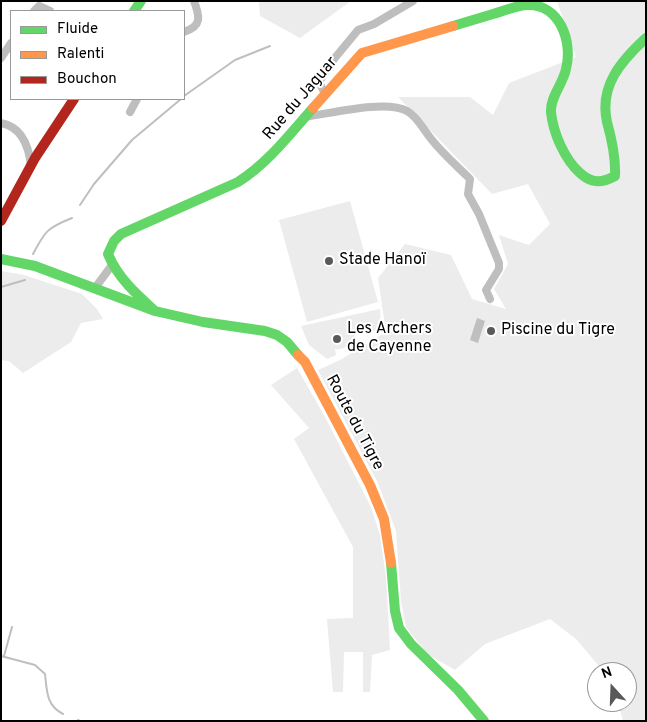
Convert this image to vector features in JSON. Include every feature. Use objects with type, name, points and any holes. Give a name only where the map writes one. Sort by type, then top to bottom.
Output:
[{"type":"main road","name":"Rue du Jaguar","points":[[112,265],[108,254],[114,241],[121,234],[244,178],[270,157],[356,58],[365,52],[527,3],[549,10],[560,22],[564,34],[568,66],[555,95],[551,111],[560,145],[570,162],[581,174],[596,182],[607,181],[615,176],[616,152],[604,106],[606,92],[619,66],[628,54],[646,38]]},
{"type":"main road","points":[[1,232],[6,200],[31,166],[47,138],[73,100]]},
{"type":"main road","points":[[1,250],[12,261]]},
{"type":"main road","name":"Route du Tigre","points":[[1,259],[35,266],[155,311],[203,322],[265,331],[277,336],[296,351],[305,362],[370,485],[384,519],[389,546],[395,611],[399,628],[411,644],[449,680],[484,721]]},
{"type":"main road","name":"Route du Tigre","points":[[1,265],[66,278]]},
{"type":"main road","points":[[112,265],[138,296],[155,311]]},
{"type":"street","points":[[186,31],[196,26],[198,22],[199,15],[194,1]]},
{"type":"street","points":[[325,94],[319,82],[334,59],[355,33],[413,1]]},
{"type":"street","points":[[35,10],[40,6],[48,10]]},
{"type":"street","points":[[1,58],[10,44]]},
{"type":"street","points":[[130,112],[136,100]]},
{"type":"street","points":[[304,118],[375,107],[396,108],[407,111],[412,115],[432,140],[470,179],[468,194],[479,214],[499,263],[499,269],[487,285],[486,290],[490,299]]},
{"type":"street","points":[[1,123],[21,133],[30,154],[31,166]]},
{"type":"street","points":[[95,288],[112,265]]},
{"type":"street","points":[[121,298],[128,285]]},
{"type":"shaded area","points":[[259,1],[351,1],[300,38],[260,16]]},
{"type":"shaded area","points":[[557,1],[646,1],[646,721],[623,721],[621,712],[637,712],[637,662],[596,662],[576,639],[550,619],[485,644],[455,670],[427,654],[406,627],[401,601],[396,531],[378,483],[318,370],[342,359],[386,332],[378,278],[405,244],[451,255],[472,299],[506,309],[494,289],[508,264],[499,235],[529,245],[550,224],[528,184],[492,194],[398,97],[470,97],[493,115],[509,83],[576,57]]},
{"type":"shaded area","name":"Stade Hanoï","points":[[350,201],[378,302],[307,322],[279,220]]},
{"type":"shaded area","points":[[1,271],[24,275],[82,294],[97,309],[103,319],[81,323],[71,342],[23,373],[9,361],[1,360]]},
{"type":"shaded area","name":"Les Archers de Cayenne","points":[[380,309],[381,330],[356,334],[342,349],[335,349],[336,355],[327,359],[309,345],[301,326]]},
{"type":"shaded area","points":[[477,318],[485,321],[478,343],[470,340]]},
{"type":"shaded area","points":[[297,368],[324,415],[371,507],[380,535],[386,577],[390,650],[372,655],[370,692],[363,692],[363,652],[344,652],[343,692],[333,692],[327,619],[353,618],[353,547],[294,439],[309,428],[271,385]]},
{"type":"waterway","points":[[185,95],[235,60],[270,46]]},
{"type":"waterway","points":[[80,205],[94,184],[132,140],[180,100]]},
{"type":"waterway","points":[[33,254],[48,231],[72,218]]},
{"type":"waterway","points":[[1,287],[25,280]]},
{"type":"waterway","points":[[4,656],[12,627]]},
{"type":"waterway","points":[[1,656],[35,665],[45,674],[50,702],[63,714]]},
{"type":"traffic: fast","points":[[135,10],[141,1]]},
{"type":"traffic: fast","points":[[453,26],[526,5],[538,6],[548,10],[555,17],[565,36],[568,58],[564,75],[551,106],[554,129],[569,161],[584,177],[593,181],[606,180],[615,176],[614,155],[605,109],[606,97],[614,75],[628,56],[646,38]]},
{"type":"traffic: fast","points":[[155,311],[128,285],[112,263],[108,254],[114,241],[121,234],[238,182],[269,157],[313,108]]},
{"type":"traffic: fast","points":[[1,259],[35,266],[155,311],[203,322],[265,331],[277,335],[287,342],[298,355]]},
{"type":"traffic: fast","points":[[391,563],[395,611],[399,628],[411,644],[458,690],[484,721]]},
{"type":"traffic: slow","points":[[313,108],[362,53],[453,26]]},
{"type":"traffic: slow","points":[[298,355],[305,362],[370,485],[384,519],[391,563]]},
{"type":"traffic: jam","points":[[1,221],[35,158],[73,100]]},
{"type":"place","name":"Stade Hanoï","points":[[329,261]]},
{"type":"place","name":"Piscine du Tigre","points":[[491,331]]},
{"type":"place","name":"Les Archers de Cayenne","points":[[337,339]]}]
